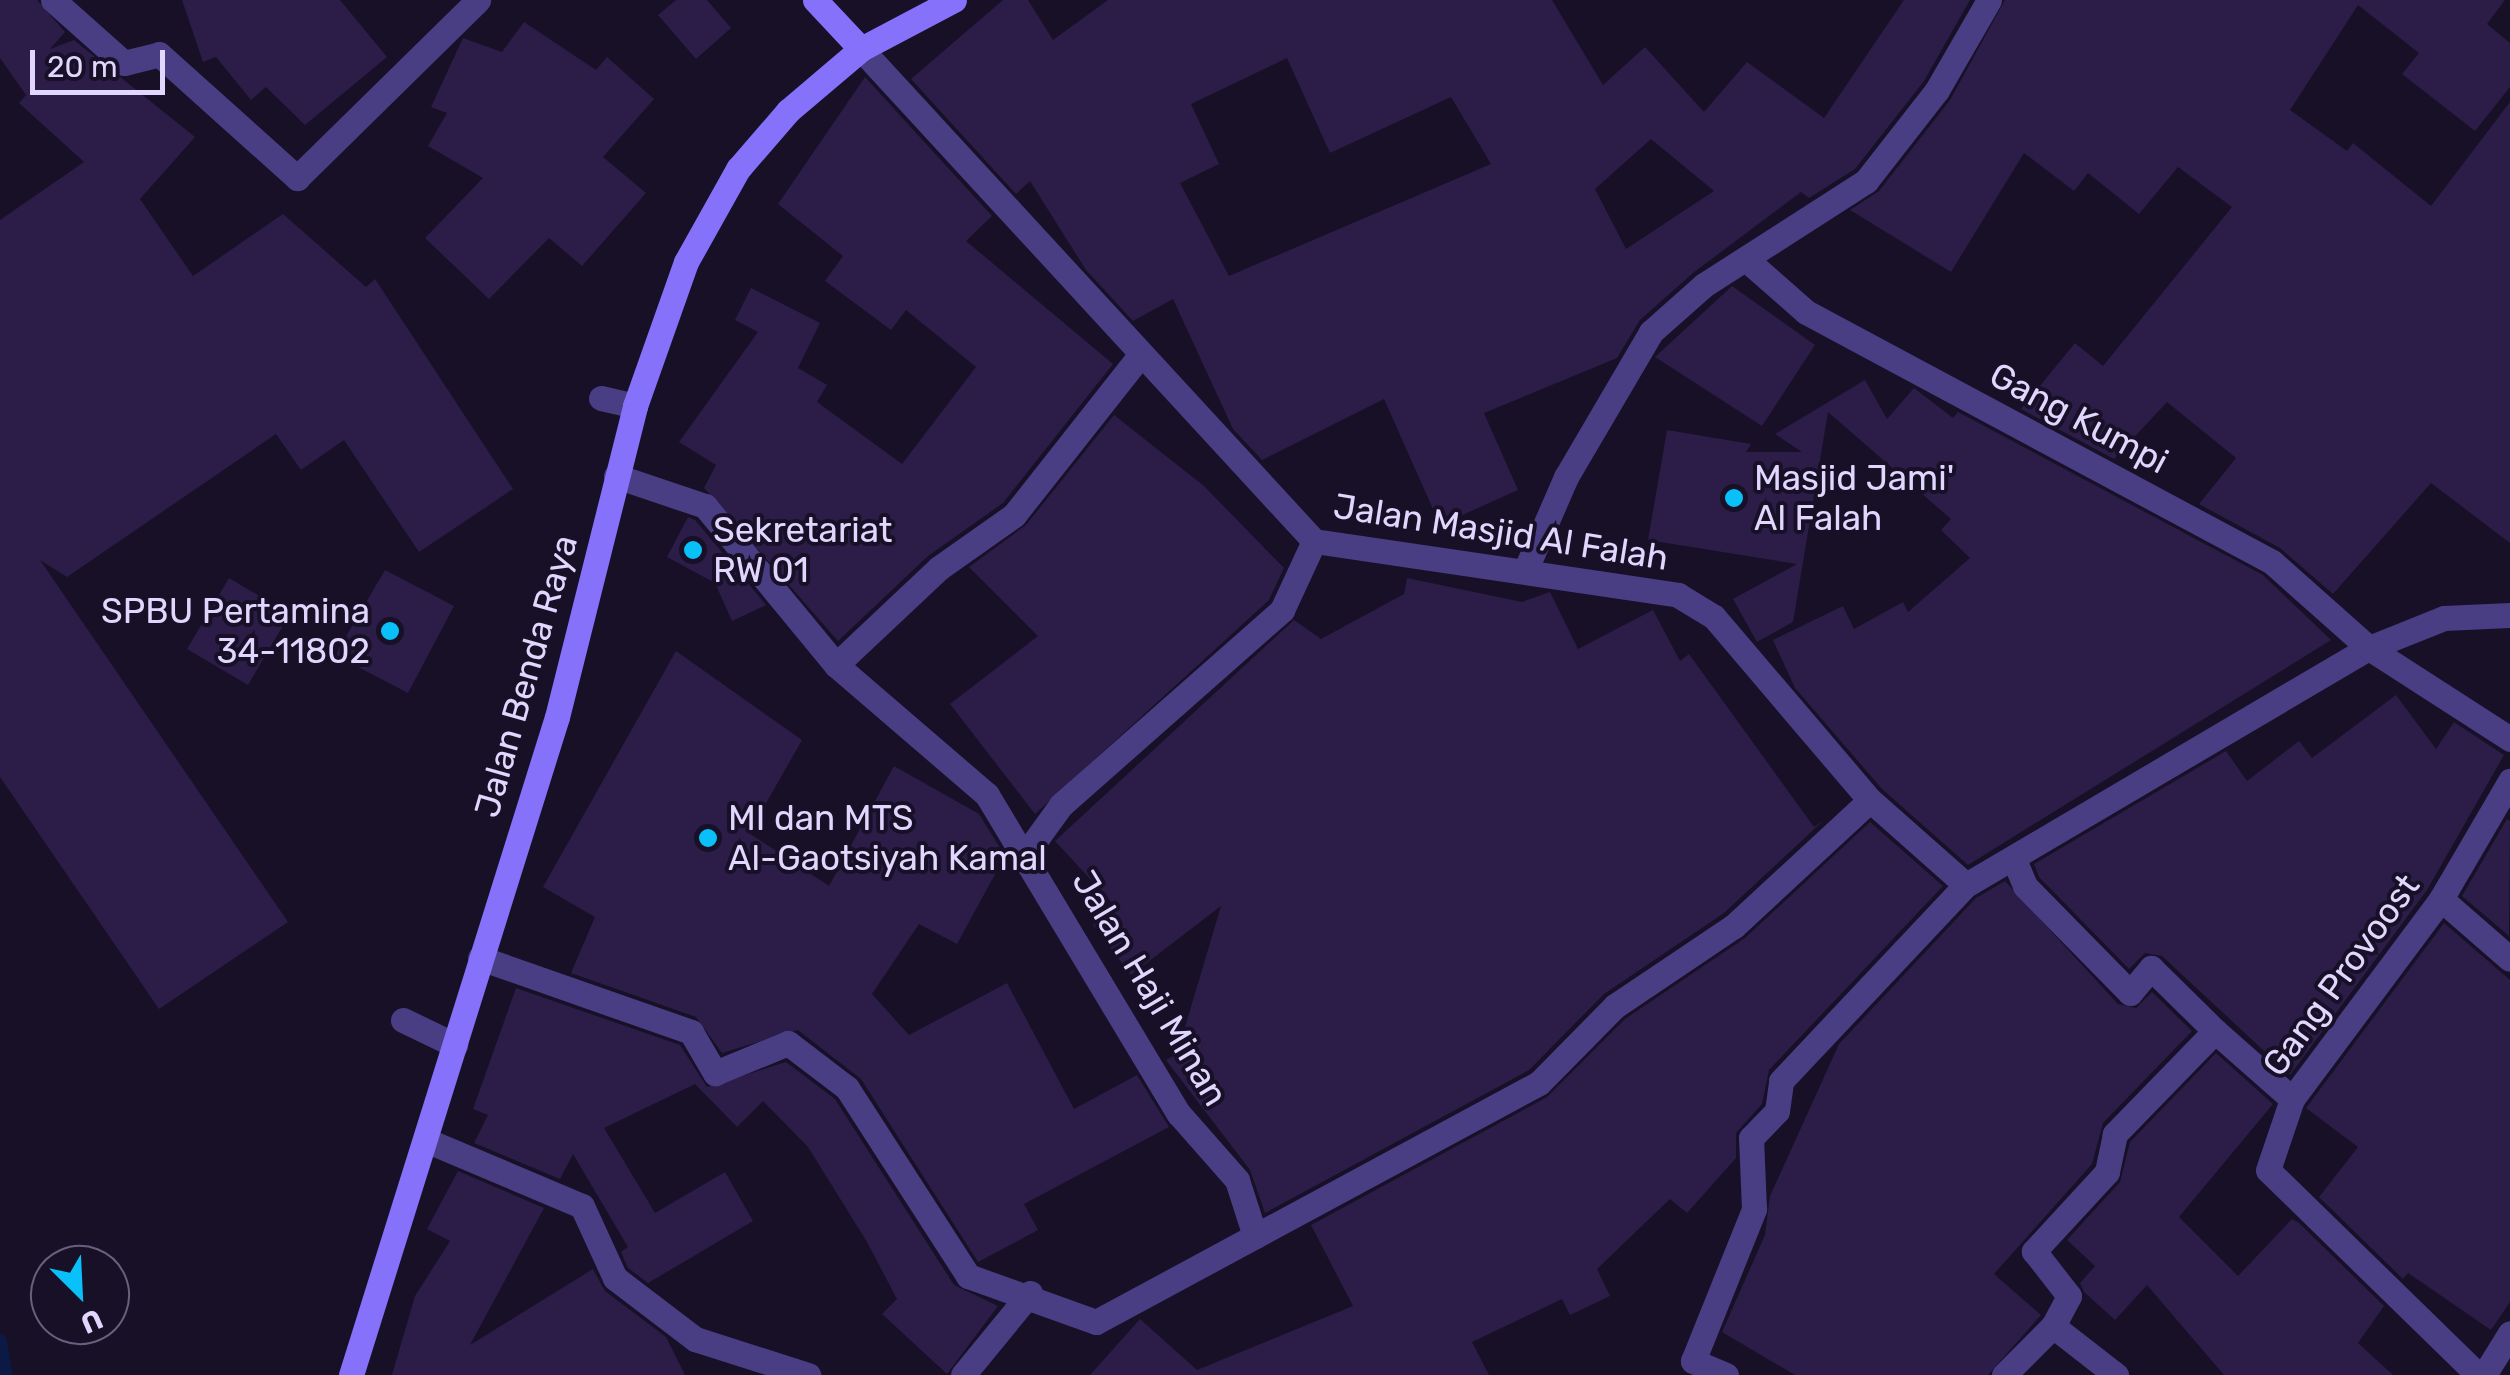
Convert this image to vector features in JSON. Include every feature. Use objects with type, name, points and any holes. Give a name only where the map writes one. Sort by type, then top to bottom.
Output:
[{"type":"main road","points":[[815,0],[861,49]]},
{"type":"main road","name":"Jalan Benda Raya","points":[[351,1375],[428,1142],[480,958],[557,718],[616,476],[674,290],[720,196],[788,111],[861,49],[954,0]]},
{"type":"street","points":[[53,0],[124,63],[159,54],[298,178],[478,0]]},
{"type":"street","points":[[1525,572],[1566,478],[1652,332],[1704,285],[1748,261],[1866,181],[1937,90],[1989,0]]},
{"type":"street","name":"Jalan Masjid Al Falah","points":[[861,49],[1138,358],[1314,540],[1678,595],[1714,618],[1870,800],[1966,885]]},
{"type":"street","name":"Gang Kumpi","points":[[1748,261],[1806,312],[2272,562],[2369,648],[2510,740]]},
{"type":"street","points":[[836,664],[939,568],[1014,515],[1138,358]]},
{"type":"street","points":[[601,398],[636,406]]},
{"type":"street","name":"Jalan Haji Minan","points":[[616,476],[704,506],[836,664],[987,795],[1027,852],[1180,1114],[1237,1180],[1255,1236]]},
{"type":"street","points":[[1027,852],[1062,805],[1282,610],[1314,540]]},
{"type":"street","points":[[1726,1375],[1693,1361],[1754,1210],[1751,1138],[1777,1111],[1781,1082],[1966,885],[2015,862],[2369,648],[2444,618],[2510,615]]},
{"type":"street","name":"Gang Provoost","points":[[2481,1375],[2268,1170],[2292,1099],[2442,899],[2510,781]]},
{"type":"street","points":[[480,958],[691,1032],[715,1073],[788,1044],[847,1088],[968,1276],[1030,1293],[1096,1322],[1539,1083],[1615,1006],[1734,926],[1870,800]]},
{"type":"street","name":"Gang Provoost","points":[[2015,862],[2026,886],[2130,993],[2151,968],[2215,1032],[2114,1134],[2107,1172],[2034,1251],[2069,1296],[2053,1326]]},
{"type":"street","points":[[2442,899],[2510,959]]},
{"type":"street","points":[[416,1027],[455,1046]]},
{"type":"street","points":[[2215,1032],[2292,1099]]},
{"type":"street","points":[[428,1142],[582,1206],[614,1278],[695,1339],[808,1375]]},
{"type":"street","points":[[963,1375],[1030,1293]]},
{"type":"street","points":[[2004,1375],[2053,1326],[2116,1375]]},
{"type":"street","points":[[2481,1375],[2510,1333]]},
{"type":"building","points":[[0,0],[37,0],[65,32],[50,49],[74,40],[195,137],[140,199],[193,276],[283,214],[366,287],[375,279],[513,489],[419,552],[344,440],[301,470],[276,434],[67,577],[40,560],[288,922],[159,1009],[0,777],[0,220],[84,162],[19,103],[26,95],[0,58]]},
{"type":"building","points":[[182,0],[340,0],[387,57],[305,125],[266,87],[251,100],[216,57],[203,62]]},
{"type":"building","points":[[676,0],[707,0],[731,28],[696,59],[658,15]]},
{"type":"building","points":[[1003,0],[1028,0],[1053,40],[1108,0],[1552,0],[1603,85],[1645,47],[1704,112],[1747,62],[1824,118],[1904,0],[1970,0],[1924,81],[1855,169],[1809,198],[1801,192],[1693,273],[1640,320],[1617,358],[1484,413],[1518,490],[1440,525],[1384,399],[1262,460],[1233,429],[1173,299],[1133,321],[1086,270],[1030,181],[1016,194],[911,79]],"holes":[[[1287,58],[1330,153],[1451,97],[1491,164],[1229,276],[1180,183],[1219,164],[1191,104]],[[1651,139],[1714,191],[1626,249],[1595,189]]]},
{"type":"building","points":[[2005,0],[2505,0],[2487,24],[2510,43],[2510,87],[2475,131],[2402,74],[2419,53],[2358,5],[2290,110],[2347,151],[2353,143],[2431,206],[2510,102],[2510,543],[2431,483],[2333,594],[2280,548],[2199,504],[2236,458],[2167,402],[2114,459],[2021,409],[2075,343],[2103,366],[2232,207],[2178,167],[2139,214],[2088,173],[2074,191],[2024,153],[1951,272],[1850,210],[1879,191],[1950,100]]},
{"type":"building","points":[[524,22],[596,70],[607,57],[654,99],[603,157],[646,193],[582,266],[549,238],[489,299],[425,238],[483,178],[428,146],[447,113],[431,107],[463,38],[502,52]]},
{"type":"building","points":[[865,77],[992,216],[966,241],[1113,364],[1003,503],[928,556],[838,641],[704,488],[716,465],[679,442],[758,332],[735,320],[751,288],[820,323],[798,368],[827,385],[817,402],[902,464],[976,367],[906,310],[891,330],[825,281],[843,256],[778,204]]},
{"type":"building","points":[[1732,286],[1815,345],[1762,426],[1655,357]]},
{"type":"building","points":[[1865,380],[1887,419],[1914,388],[1953,418],[1958,412],[2263,575],[2331,640],[1968,865],[1882,789],[1795,688],[1773,640],[1843,606],[1854,629],[1903,602],[1908,612],[1970,558],[1941,530],[1951,519],[1828,412],[1793,622],[1757,642],[1733,599],[1797,564],[1648,540],[1667,430],[1751,444],[1746,452],[1802,452],[1775,434]]},
{"type":"building","points":[[1114,415],[1204,486],[1284,568],[1269,600],[1035,814],[950,704],[1038,636],[969,567],[1026,525]]},
{"type":"building","points":[[688,517],[695,520],[766,605],[732,621],[715,583],[667,557]]},
{"type":"building","points":[[385,570],[454,606],[408,693],[335,655]]},
{"type":"building","points":[[229,578],[290,614],[248,685],[187,649]]},
{"type":"building","points":[[1407,578],[1522,602],[1550,592],[1578,649],[1653,610],[1680,661],[1689,654],[1814,827],[1824,820],[1724,913],[1604,994],[1529,1070],[1265,1213],[1250,1170],[1166,1060],[1177,1054],[1221,906],[1131,975],[1093,925],[1116,907],[1055,841],[1294,620],[1321,639],[1404,594]]},
{"type":"building","points":[[676,651],[802,740],[749,833],[829,886],[894,766],[979,814],[1005,856],[957,944],[919,924],[872,994],[909,1035],[1007,983],[1074,1109],[1137,1075],[1169,1127],[1024,1204],[1038,1230],[978,1262],[861,1079],[798,1030],[722,1053],[696,1017],[571,973],[595,917],[543,887]]},
{"type":"building","points":[[2396,695],[2436,749],[2454,722],[2504,755],[2427,890],[2290,1075],[2162,956],[2145,953],[2129,969],[2039,877],[2034,864],[2226,751],[2247,781],[2299,741],[2312,758]]},
{"type":"building","points":[[2507,819],[2510,821],[2509,936],[2462,896]]},
{"type":"building","points":[[1870,822],[1943,886],[1769,1070],[1762,1104],[1736,1133],[1736,1158],[1687,1213],[1670,1199],[1597,1269],[1610,1296],[1570,1315],[1562,1299],[1472,1342],[1489,1375],[1090,1375],[1140,1319],[1197,1370],[1353,1306],[1311,1225],[1547,1097],[1625,1019],[1745,938]]},
{"type":"building","points":[[2005,881],[2118,1004],[2136,1008],[2152,992],[2192,1031],[2103,1123],[2092,1164],[1994,1274],[2041,1315],[1988,1375],[1795,1375],[1722,1332],[1765,1235],[1770,1196],[1839,1044],[1976,898]]},
{"type":"building","points":[[2444,923],[2510,980],[2510,1302],[2491,1330],[2408,1273],[2403,1279],[2319,1197],[2358,1147],[2306,1108]]},
{"type":"building","points":[[516,988],[680,1045],[707,1087],[786,1062],[835,1099],[954,1285],[998,1306],[947,1374],[882,1314],[897,1299],[867,1242],[808,1147],[763,1101],[737,1127],[695,1084],[604,1128],[655,1213],[725,1172],[753,1221],[648,1283],[628,1268],[621,1252],[628,1247],[573,1154],[560,1179],[474,1143],[488,1115],[473,1109]]},
{"type":"building","points":[[2216,1053],[2273,1104],[2179,1217],[2238,1276],[2292,1219],[2299,1223],[2384,1306],[2358,1343],[2393,1375],[2224,1375],[2147,1285],[2115,1320],[2084,1292],[2080,1283],[2095,1266],[2067,1240],[2120,1182],[2130,1142]]},
{"type":"building","points":[[458,1171],[544,1208],[470,1345],[593,1269],[605,1291],[666,1337],[685,1375],[392,1375],[415,1296],[450,1241],[427,1229]]},
{"type":"waterway","points":[[0,1341],[6,1375]]},
{"type":"place","name":"Masjid Jami' Al Falah","points":[[1734,498]]},
{"type":"place","name":"Sekretariat RW 01","points":[[693,550]]},
{"type":"place","name":"SPBU Pertamina 34-11802","points":[[390,631]]},
{"type":"place","name":"MI dan MTS Al-Gaotsiyah Kamal","points":[[708,838]]}]
